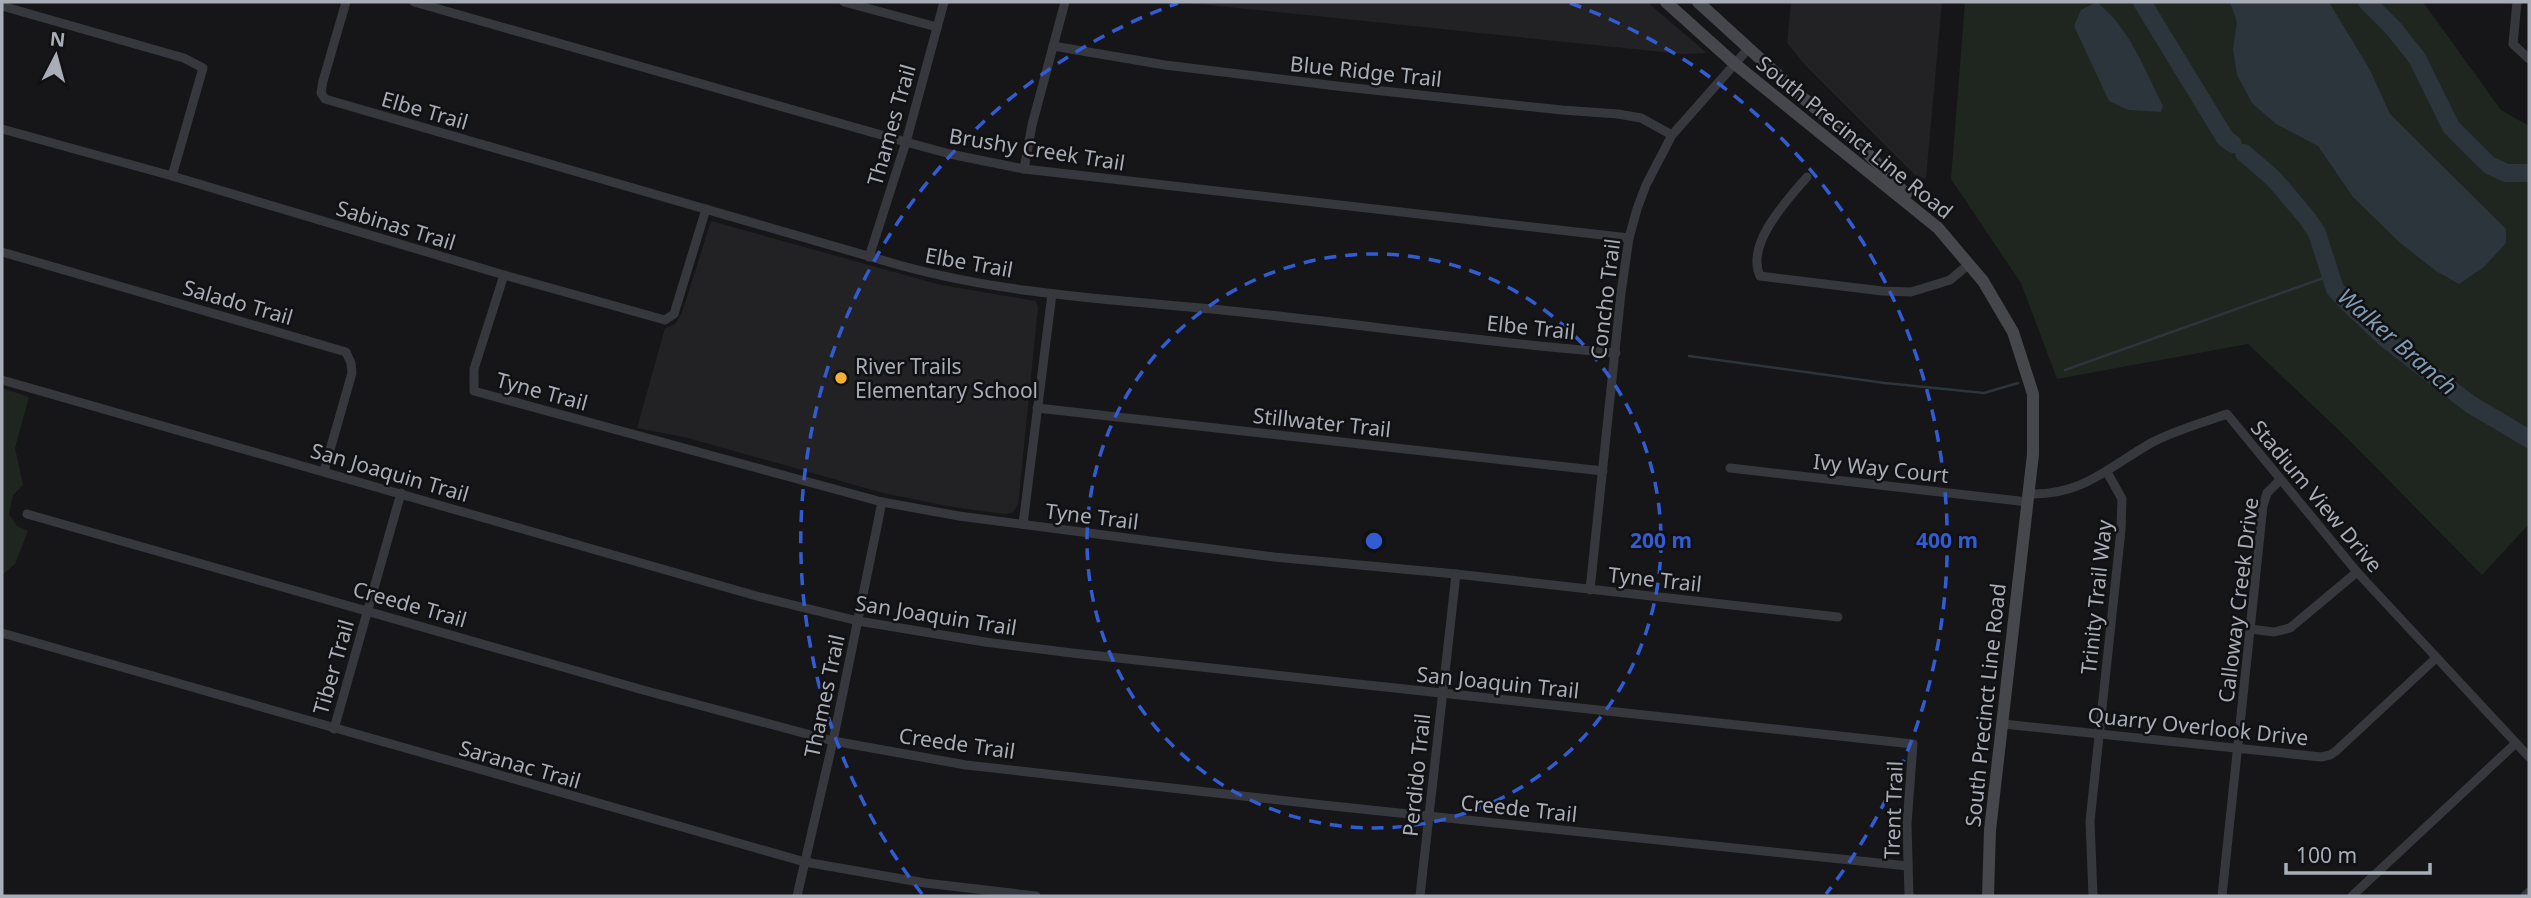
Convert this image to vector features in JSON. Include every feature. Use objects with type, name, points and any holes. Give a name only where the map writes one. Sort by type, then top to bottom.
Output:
[{"type":"main road","name":"South Precinct Line Road","points":[[1666,2],[1735,64],[1938,228],[1988,289],[2009,323],[2033,394],[2033,454],[1990,830],[1988,896]]},
{"type":"main road","points":[[1698,2],[1803,98],[1856,141],[1938,228]]},
{"type":"street","name":"Elbe Trail","points":[[346,2],[321,93],[325,99],[869,257],[947,276],[1052,294],[1616,353]]},
{"type":"street","name":"Brushy Creek Trail","points":[[414,2],[906,142],[1024,169],[1629,238]]},
{"type":"street","points":[[844,2],[937,27]]},
{"type":"street","name":"Thames Trail","points":[[869,257],[906,142],[944,2]]},
{"type":"street","points":[[1024,169],[1032,125],[1065,2]]},
{"type":"street","points":[[2517,2],[2513,44],[2529,59]]},
{"type":"street","points":[[2,6],[184,58],[203,68],[172,176]]},
{"type":"street","name":"Blue Ridge Trail","points":[[1053,46],[1166,65],[1331,85],[1618,114],[1641,118],[1672,135]]},
{"type":"street","name":"Concho Trail","points":[[1590,590],[1629,238],[1646,185],[1672,135],[1748,48]]},
{"type":"street","name":"Sabinas Trail","points":[[2,129],[665,320],[674,314],[706,209]]},
{"type":"street","points":[[1807,177],[1787,200],[1766,232],[1757,254],[1757,270],[1760,276],[1911,292],[1950,280],[1968,265]]},
{"type":"street","name":"Salado Trail","points":[[2,252],[346,352],[352,373],[324,471]]},
{"type":"street","name":"Tyne Trail","points":[[504,275],[474,369],[474,391],[882,502],[1023,524],[1274,557],[1455,574],[1838,617]]},
{"type":"street","points":[[1023,524],[1052,294]]},
{"type":"street","name":"San Joaquin Trail","points":[[2,380],[760,597],[858,621],[1060,652],[1893,742]]},
{"type":"street","name":"Stillwater Trail","points":[[1037,408],[1603,471]]},
{"type":"street","name":"Stadium View Drive","points":[[2029,498],[2074,489],[2107,472],[2151,443],[2227,414],[2357,572],[2529,757]]},
{"type":"street","name":"Ivy Way Court","points":[[1730,468],[2029,498]]},
{"type":"street","name":"Trinity Trail Way","points":[[2093,896],[2090,821],[2122,520],[2122,499],[2107,472]]},
{"type":"street","name":"Calloway Creek Drive","points":[[2222,896],[2263,506],[2267,493],[2280,480]]},
{"type":"street","name":"Tiber Trail","points":[[334,729],[401,493]]},
{"type":"street","name":"Thames Trail","points":[[797,896],[882,502]]},
{"type":"street","name":"Creede Trail","points":[[27,514],[643,690],[832,741],[967,765],[1908,866]]},
{"type":"street","points":[[2250,629],[2274,632],[2290,628],[2357,572]]},
{"type":"street","name":"Perdido Trail","points":[[1420,896],[1455,574]]},
{"type":"street","name":"Saranac Trail","points":[[2,634],[805,862],[925,883],[1036,896]]},
{"type":"street","name":"Quarry Overlook Drive","points":[[2003,723],[2321,757],[2330,755],[2436,658]]},
{"type":"street","name":"Trent Trail","points":[[1893,742],[1913,744],[1908,824],[1909,896]]},
{"type":"street","points":[[2351,896],[2516,743]]},
{"type":"street","points":[[2525,896],[2529,892]]},
{"type":"shaded area","points":[[1180,2],[1647,2],[1707,53],[1682,54]]},
{"type":"shaded area","points":[[1791,2],[1942,2],[1926,178],[1919,179],[1805,65],[1787,43]]},
{"type":"shaded area","points":[[1965,2],[2423,2],[2501,110],[2529,126],[2529,524],[2482,575],[2346,437],[2248,344],[2057,379],[2021,283],[1951,179]]},
{"type":"shaded area","points":[[2097,2],[2119,24],[2135,50],[2163,106],[2161,112],[2128,110],[2109,101],[2074,26],[2081,10]]},
{"type":"shaded area","points":[[2230,2],[2329,2],[2370,70],[2390,114],[2506,229],[2506,243],[2484,267],[2459,284],[2436,271],[2399,242],[2353,197],[2318,146],[2276,124],[2252,103],[2237,75],[2233,49],[2237,22]]},
{"type":"shaded area","name":"River Trails Elementary School","points":[[711,221],[941,285],[1036,301],[1038,308],[1018,505],[1012,513],[947,506],[883,493],[688,438],[637,428],[665,328],[675,324],[682,313]]},
{"type":"shaded area","points":[[2,388],[29,397],[15,448],[23,485],[13,495],[9,514],[17,526],[28,531],[15,564],[2,575]]},
{"type":"waterway","name":"Walker Branch","points":[[2142,2],[2225,138],[2233,144]]},
{"type":"waterway","points":[[2367,2],[2394,29],[2417,58],[2451,127],[2489,165],[2506,173],[2529,173]]},
{"type":"waterway","name":"Walker Branch","points":[[2244,153],[2274,179],[2307,218],[2317,233],[2335,289],[2350,305],[2386,339],[2470,404],[2529,439]]},
{"type":"waterway","points":[[2065,370],[2332,275]]},
{"type":"waterway","points":[[1689,356],[1885,383],[1984,393],[2018,383]]},
{"type":"place","name":"River Trails Elementary School","points":[[841,378]]}]
